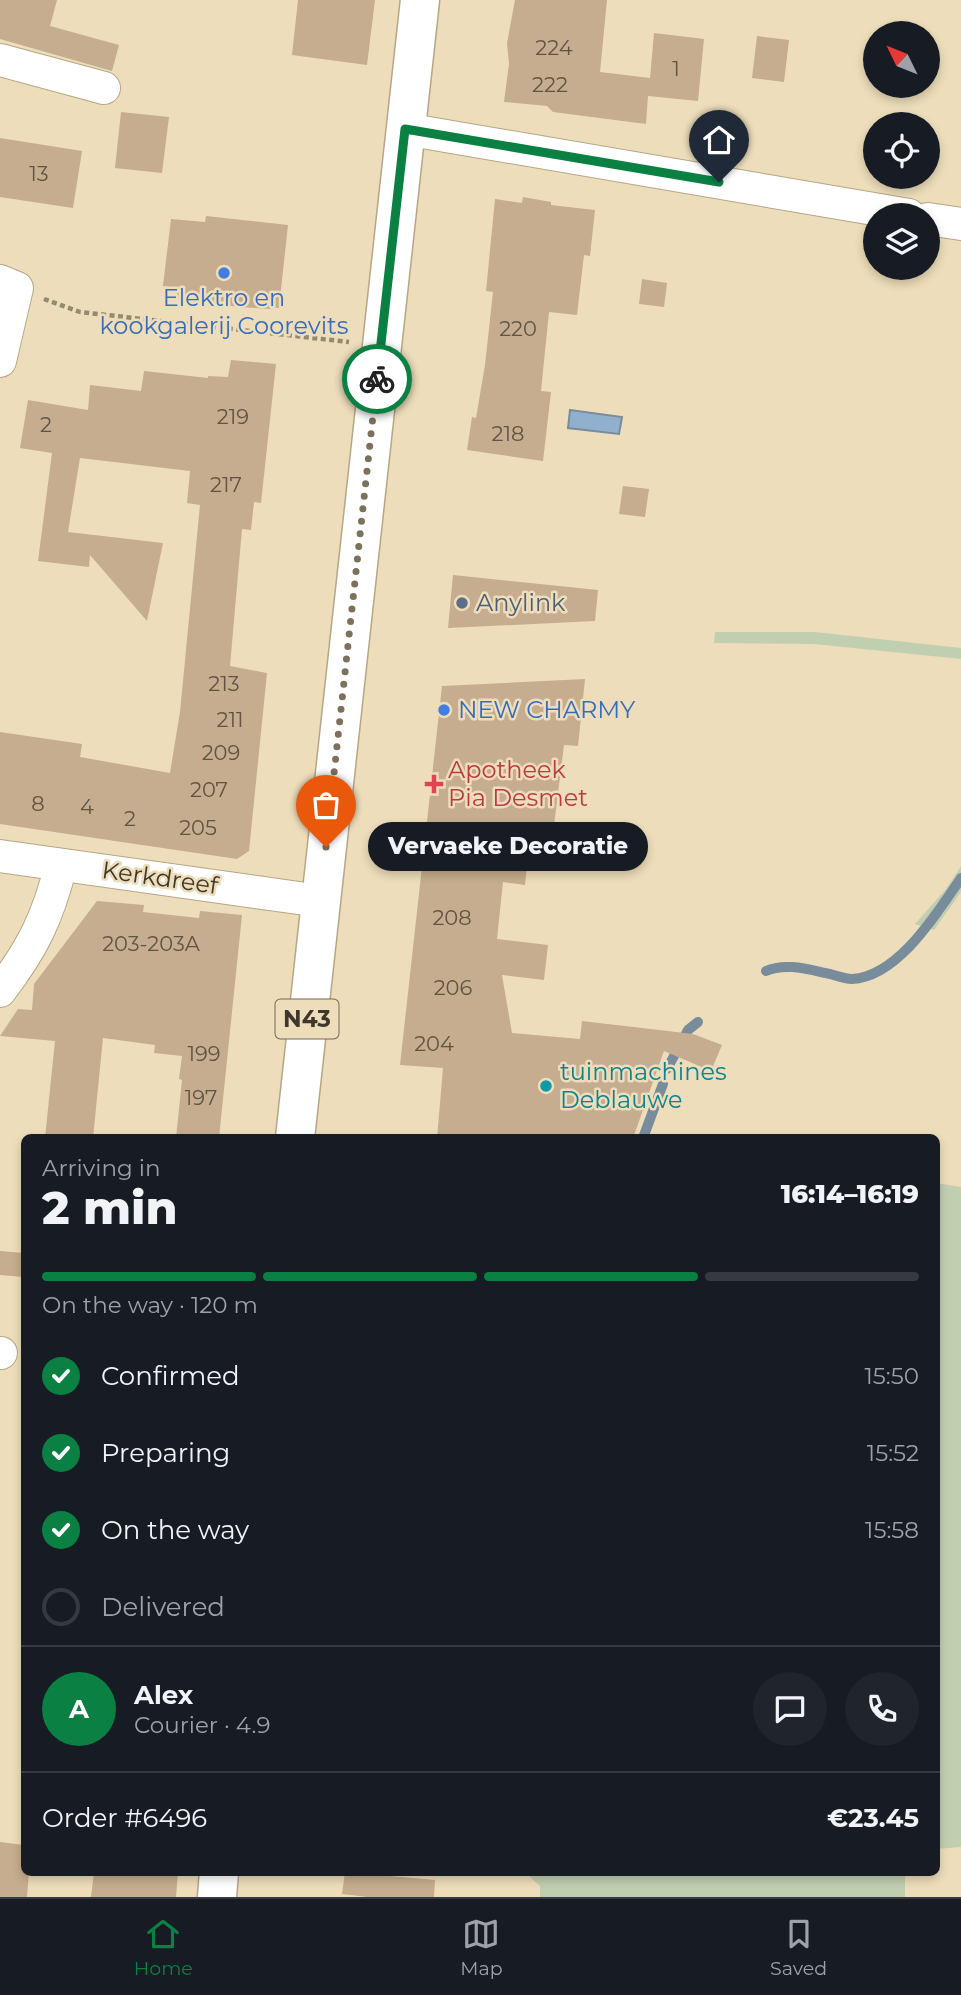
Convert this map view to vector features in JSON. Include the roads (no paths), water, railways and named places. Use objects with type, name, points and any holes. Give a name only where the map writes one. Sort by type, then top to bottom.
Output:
[{"type":"main road","name":"N43","points":[[295,1134],[420,0]]},
{"type":"main road","points":[[217,1897],[219,1876]]},
{"type":"street","points":[[0,60],[104,88]]},
{"type":"street","points":[[405,129],[863,207]]},
{"type":"street","points":[[940,221],[961,224]]},
{"type":"street","points":[[0,361],[8,285]]},
{"type":"street","name":"Kerkdreef","points":[[0,856],[320,901]]},
{"type":"street","points":[[0,991],[20,964],[47,916],[61,866]]},
{"type":"water","points":[[570,410],[622,417],[619,434],[568,428]]},
{"type":"waterway","points":[[766,971],[790,967],[849,979],[869,976],[885,967],[915,941],[961,878]]},
{"type":"waterway","points":[[667,1069],[688,1030],[698,1022]]},
{"type":"waterway","points":[[644,1134],[663,1084]]},
{"type":"place","name":"Elektro en kookgalerij Coorevits","points":[[224,273]]},
{"type":"place","name":"Anylink","points":[[462,603]]},
{"type":"place","name":"NEW CHARMY","points":[[444,710]]},
{"type":"place","name":"Apotheek Pia Desmet","points":[[434,784]]},
{"type":"place","name":"Vervaeke Decoratie","points":[[326,847]]},
{"type":"place","name":"tuinmachines Deblauwe","points":[[546,1086]]}]
